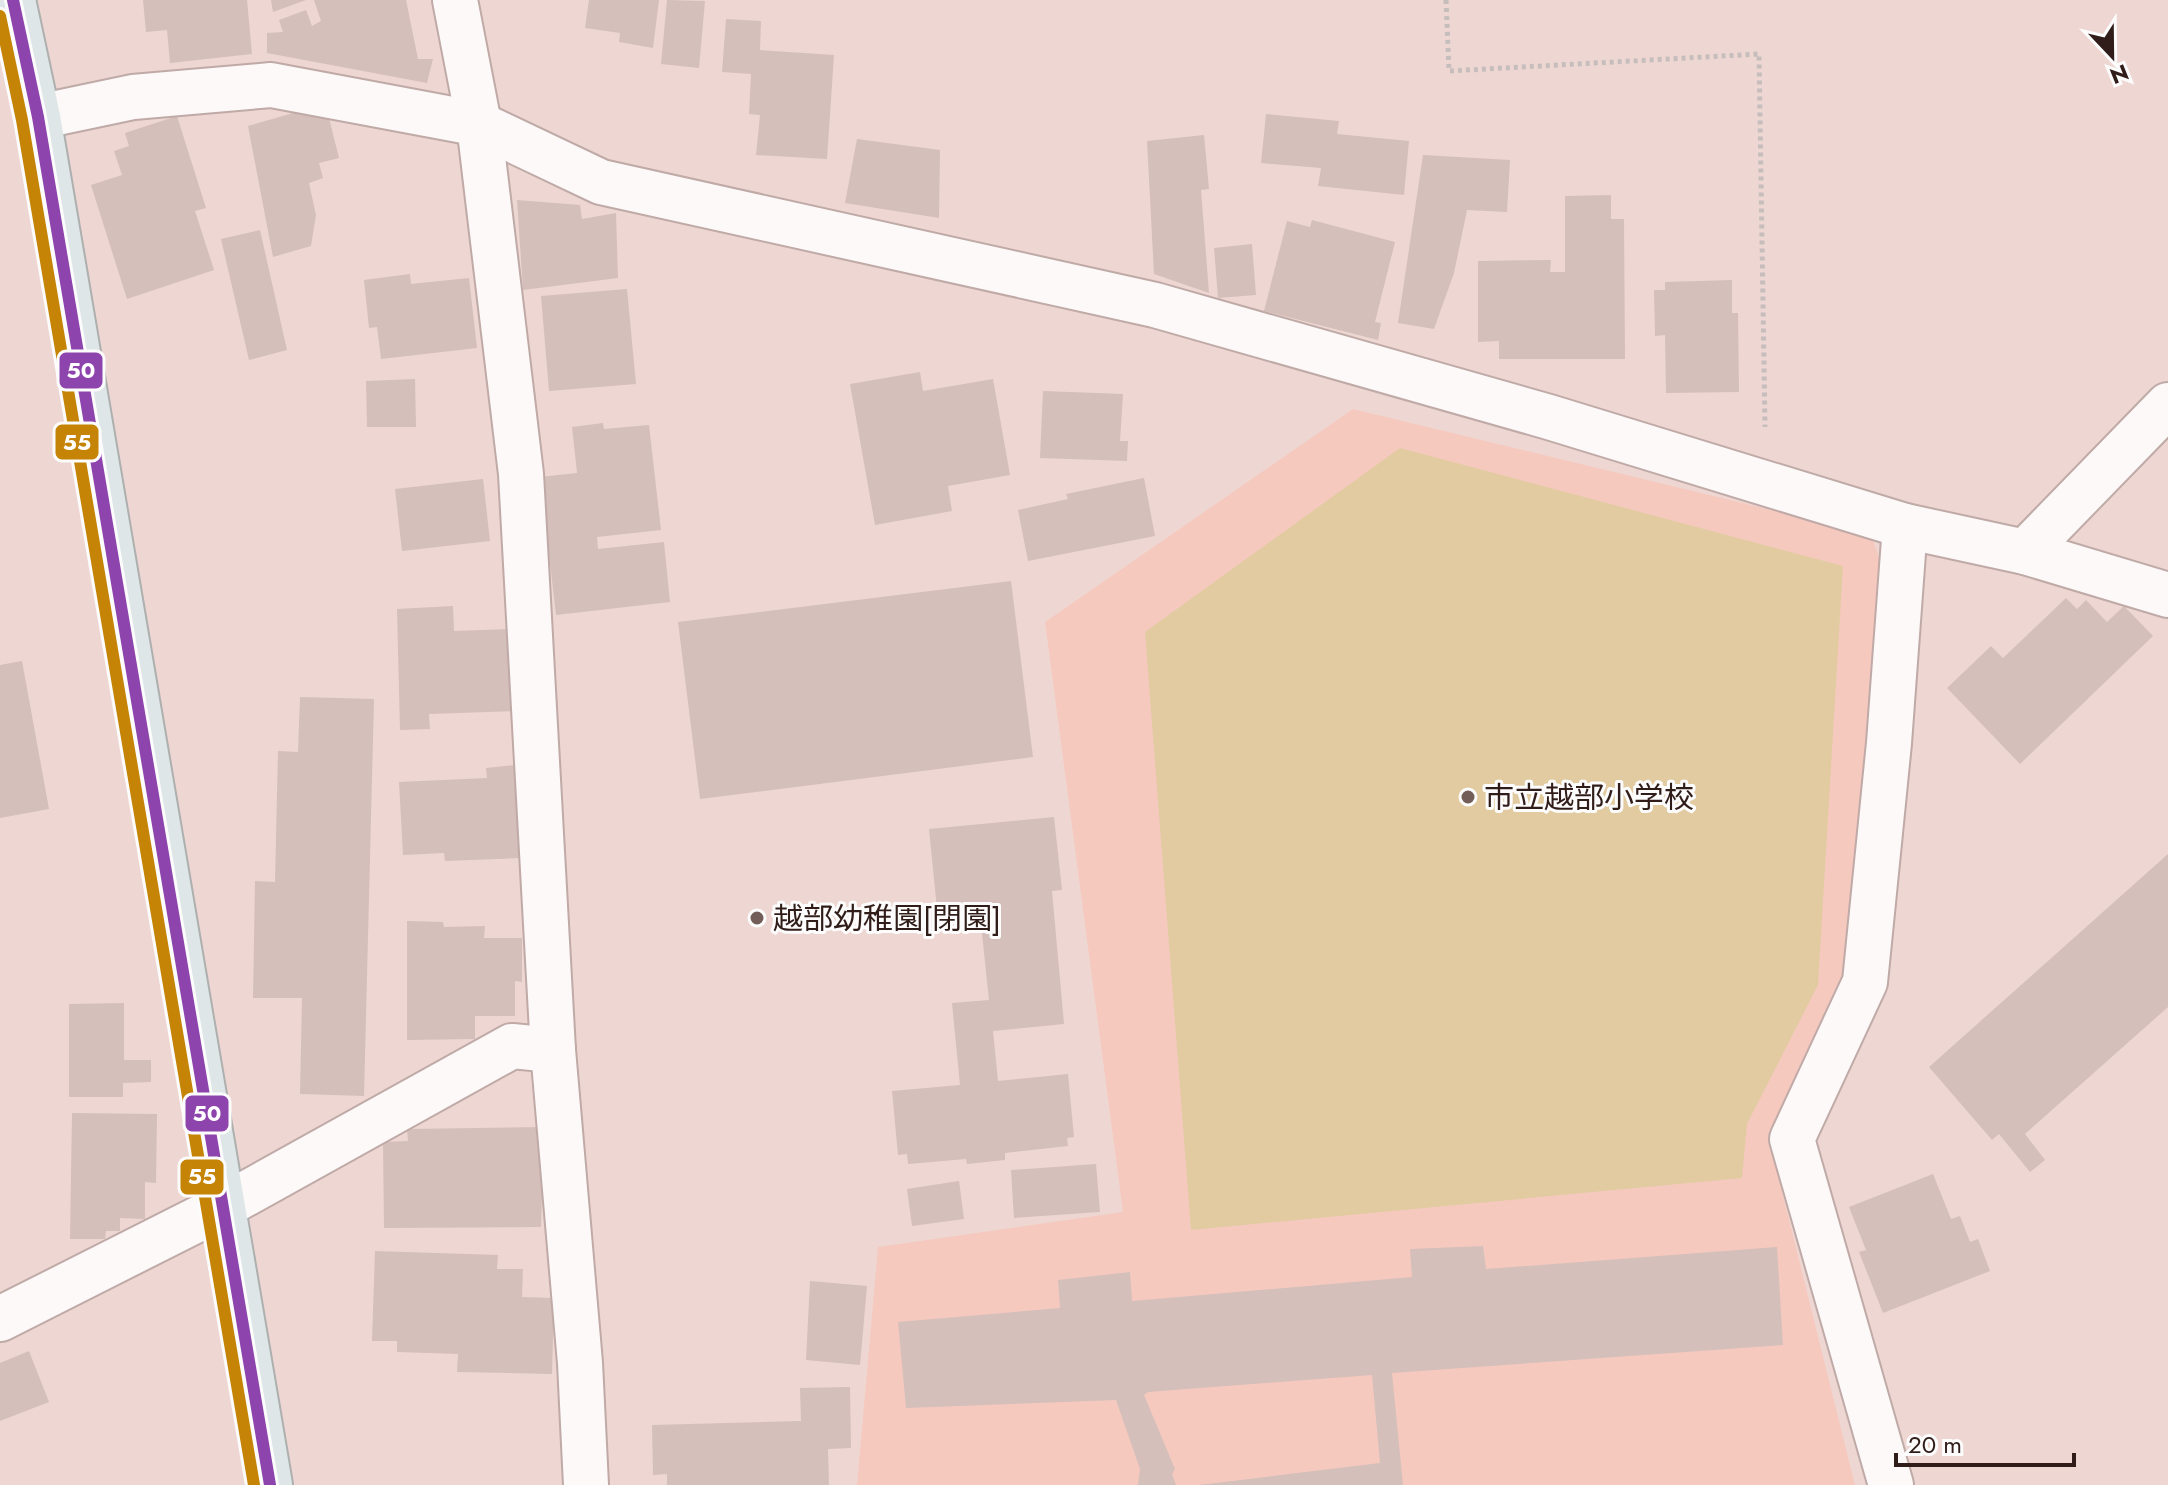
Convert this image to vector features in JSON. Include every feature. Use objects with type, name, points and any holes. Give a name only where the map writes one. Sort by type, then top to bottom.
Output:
[{"type":"highway","points":[[13,0],[38,117],[270,1485]]},
{"type":"street","points":[[455,0],[479,124],[521,474],[553,1050],[580,1363],[586,1485]]},
{"type":"street","points":[[38,117],[133,97],[271,85],[479,124],[601,182],[1155,305],[1549,417],[1905,526],[2025,552],[2168,595]]},
{"type":"street","points":[[2025,552],[2168,405]]},
{"type":"street","points":[[1891,1485],[1792,1139],[1865,982],[1889,743],[1905,526]]},
{"type":"street","points":[[0,1319],[222,1207],[512,1046],[553,1050]]},
{"type":"path","points":[[1446,0],[1449,71],[1759,54],[1766,484]]},
{"type":"shaded area","name":"市立越部小学校","points":[[1353,409],[1871,534],[1884,572],[1854,973],[1769,1139],[1855,1485],[857,1485],[878,1247],[1123,1212],[1045,622]]},
{"type":"shaded area","points":[[1400,448],[1843,566],[1818,985],[1747,1124],[1742,1178],[1191,1230],[1145,632]]},
{"type":"building","points":[[143,0],[247,0],[252,54],[170,63],[167,30],[146,32]]},
{"type":"building","points":[[271,0],[306,0],[273,12]]},
{"type":"building","points":[[314,0],[406,0],[418,59],[433,59],[427,83],[267,53],[267,33],[283,32],[279,20],[306,10],[312,26],[321,21]]},
{"type":"building","points":[[589,0],[659,0],[653,48],[619,42],[620,33],[585,28]]},
{"type":"building","points":[[667,0],[705,1],[699,68],[661,64]]},
{"type":"building","points":[[726,19],[761,21],[760,50],[834,55],[827,159],[756,155],[760,115],[749,114],[751,74],[722,72]]},
{"type":"building","points":[[300,111],[329,118],[339,158],[319,163],[323,178],[309,183],[316,215],[311,246],[273,257],[248,126]]},
{"type":"building","points":[[1266,114],[1339,121],[1337,134],[1409,141],[1404,195],[1318,186],[1321,168],[1261,163]]},
{"type":"building","points":[[177,116],[206,208],[195,211],[214,270],[127,299],[91,185],[122,175],[114,151],[129,146],[125,133]]},
{"type":"building","points":[[1204,135],[1209,189],[1201,190],[1209,293],[1154,274],[1147,141]]},
{"type":"building","points":[[857,139],[940,150],[939,218],[845,203]]},
{"type":"building","points":[[1423,155],[1510,160],[1507,212],[1467,210],[1454,273],[1434,329],[1398,323]]},
{"type":"building","points":[[1611,195],[1611,219],[1624,219],[1625,359],[1499,359],[1499,341],[1478,342],[1478,261],[1551,260],[1550,272],[1565,272],[1565,196]]},
{"type":"building","points":[[517,200],[580,205],[582,219],[616,213],[618,278],[523,290]]},
{"type":"building","points":[[1312,220],[1395,242],[1375,322],[1381,323],[1378,340],[1264,311],[1287,221],[1310,227]]},
{"type":"building","points":[[260,230],[287,350],[249,360],[221,239]]},
{"type":"building","points":[[1252,244],[1256,295],[1218,298],[1214,248]]},
{"type":"building","points":[[410,274],[411,284],[469,278],[477,348],[381,359],[377,327],[369,328],[364,280]]},
{"type":"building","points":[[1732,280],[1732,313],[1738,313],[1739,392],[1666,393],[1665,335],[1655,336],[1654,290],[1665,290],[1665,282]]},
{"type":"building","points":[[627,289],[636,384],[549,391],[541,296]]},
{"type":"building","points":[[920,372],[923,391],[993,379],[1010,475],[948,486],[952,511],[875,525],[850,384]]},
{"type":"building","points":[[415,379],[416,427],[367,427],[366,381]]},
{"type":"building","points":[[1043,391],[1123,394],[1120,441],[1128,441],[1127,461],[1040,458]]},
{"type":"building","points":[[603,423],[604,429],[649,425],[661,530],[597,537],[598,549],[664,542],[670,602],[556,615],[540,477],[577,473],[572,427]]},
{"type":"building","points":[[1144,478],[1155,536],[1028,561],[1018,510],[1068,499],[1066,494]]},
{"type":"building","points":[[483,479],[490,541],[402,551],[395,489]]},
{"type":"building","points":[[1011,581],[1033,757],[700,799],[678,622]]},
{"type":"building","points":[[2066,598],[2077,609],[2086,600],[2107,622],[2124,606],[2153,636],[2020,764],[1947,688],[1991,646],[2003,658]]},
{"type":"building","points":[[453,606],[454,631],[513,629],[515,711],[429,714],[430,729],[400,730],[397,609]]},
{"type":"building","points":[[22,661],[49,809],[0,818],[0,665]]},
{"type":"building","points":[[300,697],[374,699],[364,1096],[300,1094],[302,998],[253,998],[255,881],[275,882],[278,751],[298,752]]},
{"type":"building","points":[[515,765],[520,858],[445,861],[444,853],[403,855],[399,782],[487,778],[486,768]]},
{"type":"building","points":[[1054,817],[1062,890],[1052,891],[1064,1024],[993,1031],[998,1081],[1068,1074],[1074,1137],[1067,1138],[1068,1146],[1005,1153],[1005,1160],[967,1164],[966,1159],[908,1164],[907,1154],[898,1155],[892,1091],[960,1085],[952,1003],[989,1000],[979,905],[937,909],[929,829]]},
{"type":"building","points":[[2168,854],[2168,1007],[2025,1134],[2045,1160],[2030,1172],[1999,1134],[1992,1140],[1929,1067]]},
{"type":"building","points":[[407,921],[443,922],[444,927],[485,926],[484,938],[522,938],[522,982],[515,981],[515,1016],[475,1016],[475,1039],[407,1040]]},
{"type":"building","points":[[124,1003],[124,1060],[151,1060],[151,1082],[123,1083],[123,1097],[69,1097],[69,1004]]},
{"type":"building","points":[[72,1113],[157,1114],[156,1183],[145,1182],[145,1219],[120,1218],[120,1231],[106,1231],[105,1239],[70,1239]]},
{"type":"building","points":[[544,1127],[541,1227],[384,1228],[383,1142],[408,1141],[407,1129]]},
{"type":"building","points":[[1096,1164],[1100,1212],[1014,1218],[1011,1170]]},
{"type":"building","points":[[1933,1174],[1951,1219],[1960,1216],[1970,1242],[1978,1239],[1990,1271],[1883,1313],[1859,1252],[1866,1250],[1849,1207]]},
{"type":"building","points":[[959,1181],[964,1219],[912,1226],[907,1189]]},
{"type":"building","points":[[1483,1246],[1486,1269],[1777,1247],[1783,1345],[1392,1373],[1403,1485],[1199,1485],[1380,1463],[1372,1375],[1148,1392],[1144,1395],[1175,1469],[1172,1474],[1176,1485],[1138,1485],[1140,1469],[1116,1400],[906,1408],[898,1322],[1060,1308],[1058,1280],[1130,1272],[1132,1301],[1412,1277],[1410,1249]]},
{"type":"building","points":[[375,1251],[498,1255],[497,1269],[523,1269],[522,1297],[554,1298],[552,1374],[457,1372],[458,1354],[397,1352],[397,1341],[372,1341]]},
{"type":"building","points":[[810,1281],[867,1286],[860,1365],[806,1360]]},
{"type":"building","points":[[29,1351],[49,1402],[0,1421],[0,1363]]},
{"type":"building","points":[[850,1387],[851,1448],[828,1449],[829,1485],[667,1485],[667,1474],[653,1475],[652,1425],[801,1421],[800,1388]]},
{"type":"transit line","name":"50","points":[[13,0],[38,117],[270,1485]]},
{"type":"transit line","name":"55","points":[[0,16],[22,120],[254,1485]]},
{"type":"place","name":"市立越部小学校","points":[[1468,797]]},
{"type":"place","name":"越部幼稚園[閉園]","points":[[757,918]]}]
